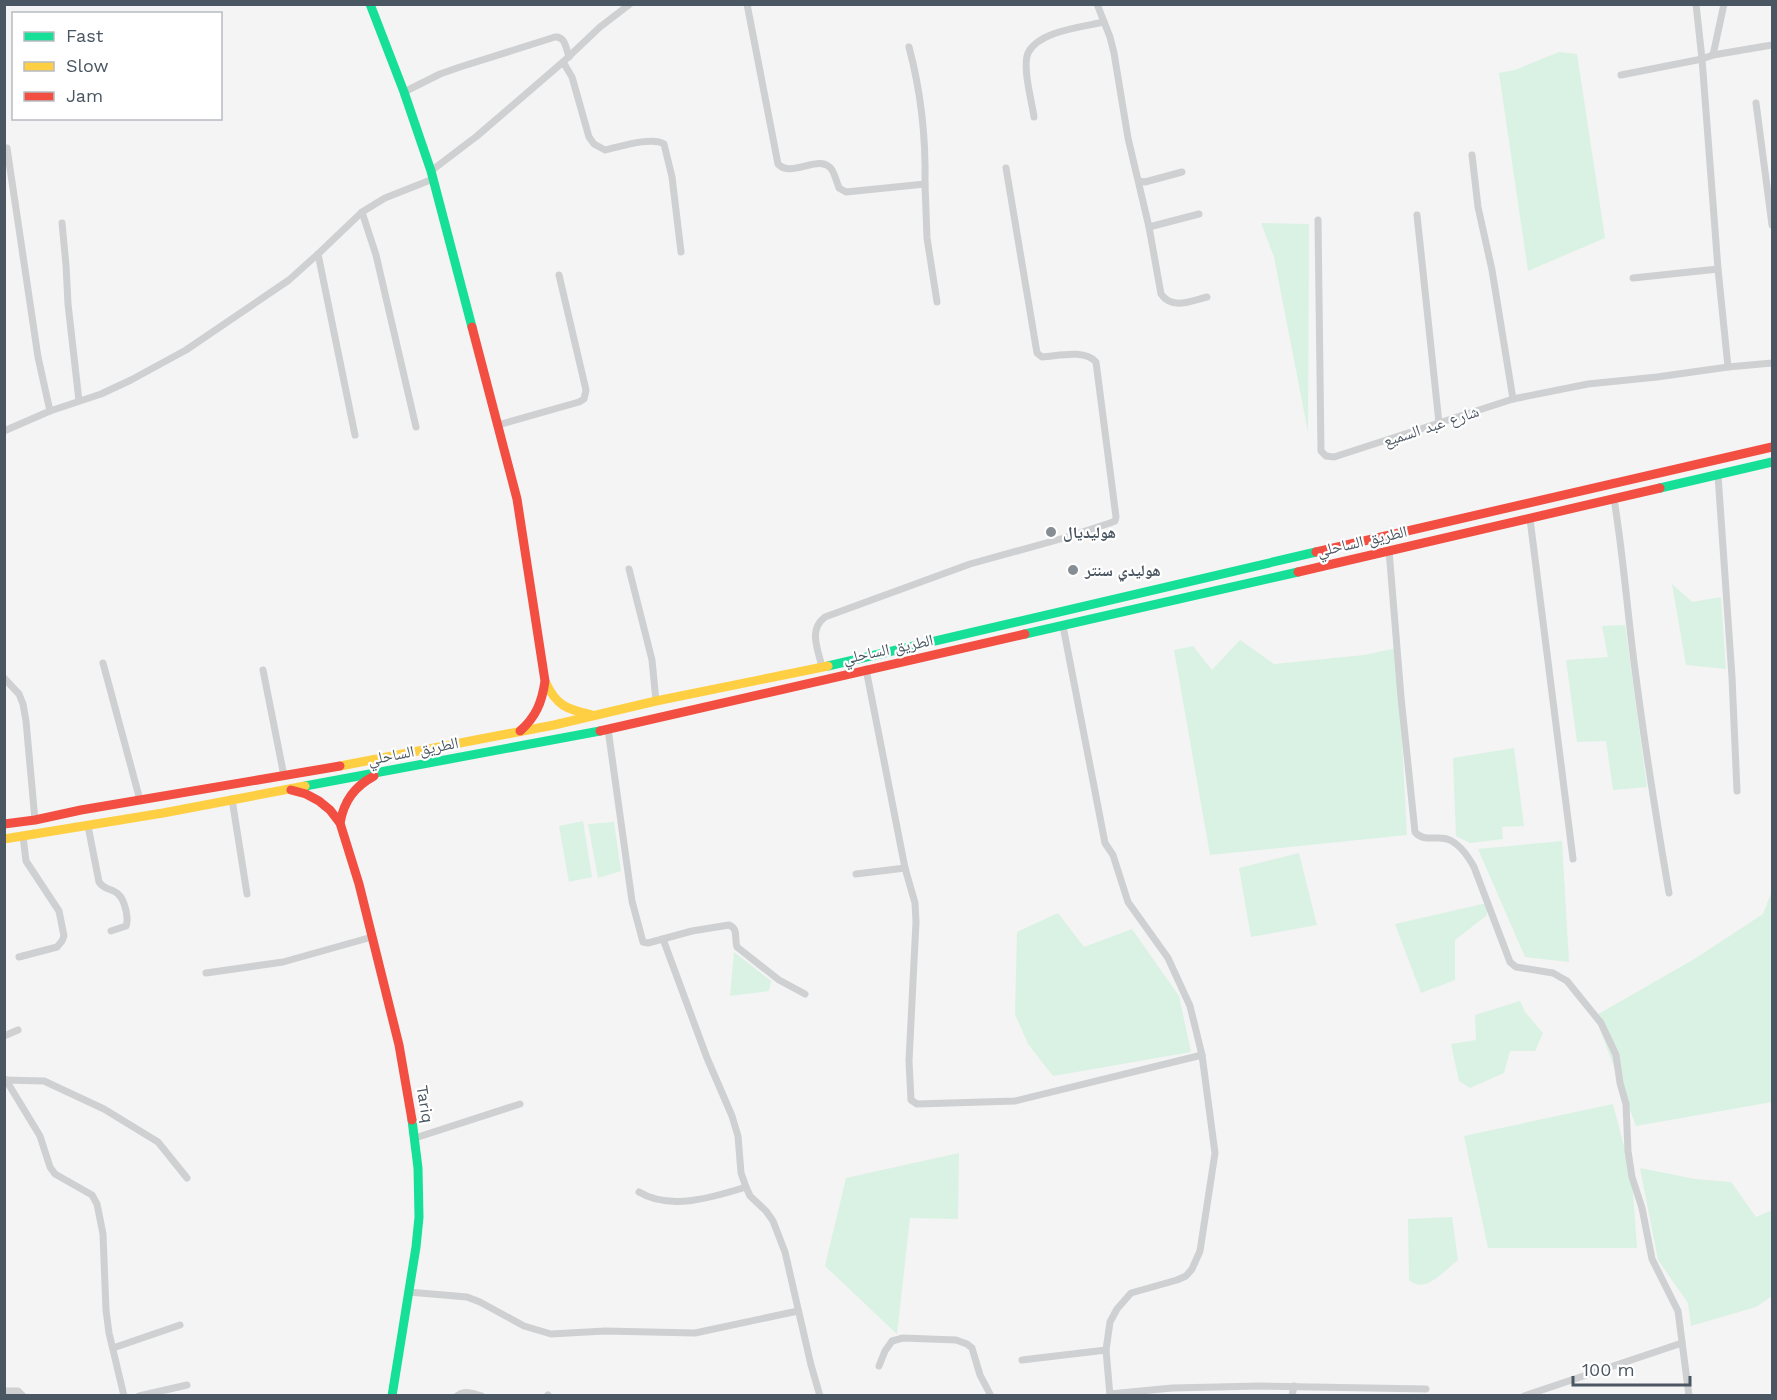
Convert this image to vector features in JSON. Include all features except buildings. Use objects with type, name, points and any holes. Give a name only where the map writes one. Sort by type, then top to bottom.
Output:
[{"type":"main road","points":[[370,4],[404,92],[432,175],[498,425],[517,499],[545,681],[552,696],[561,706],[592,715]]},
{"type":"main road","name":"الطريق الساحلي","points":[[4,824],[284,776],[520,731],[822,667],[1773,447]]},
{"type":"main road","name":"الطريق الساحلي","points":[[4,839],[380,773],[608,729],[1773,462]]},
{"type":"main road","points":[[520,731],[533,719],[540,708],[545,681]]},
{"type":"main road","points":[[340,822],[341,813],[349,795],[362,782],[380,773]]},
{"type":"main road","points":[[289,789],[320,800],[328,806],[340,822]]},
{"type":"main road","name":"Tariq","points":[[340,822],[359,884],[399,1045],[418,1168],[419,1217],[392,1395]]},
{"type":"street","points":[[4,431],[50,411],[101,394],[131,380],[186,350],[289,280],[362,212],[432,175],[600,27],[630,4]]},
{"type":"street","points":[[747,4],[778,164],[787,169],[824,165],[831,169],[839,188],[846,192],[925,184]]},
{"type":"street","points":[[1097,4],[1114,53],[1128,138],[1149,228],[1161,294],[1166,301],[1176,304],[1207,297]]},
{"type":"street","points":[[1695,4],[1702,59],[1728,366]]},
{"type":"street","points":[[1713,55],[1724,4]]},
{"type":"street","points":[[1034,117],[1027,69],[1028,54],[1036,43],[1048,35],[1104,22]]},
{"type":"street","points":[[404,92],[440,74],[560,37],[563,39],[566,59],[589,137],[594,144],[605,150],[639,143],[660,141],[664,144],[672,177],[681,252]]},
{"type":"street","points":[[1621,75],[1713,55],[1773,45]]},
{"type":"street","points":[[909,47],[915,69],[925,134],[927,238],[937,302]]},
{"type":"street","points":[[1756,103],[1773,225]]},
{"type":"street","points":[[7,148],[38,357],[50,411]]},
{"type":"street","points":[[1472,155],[1478,207],[1492,270],[1513,399]]},
{"type":"street","points":[[822,667],[815,633],[818,624],[825,617],[970,564],[1110,523],[1116,517],[1096,362],[1090,356],[1083,354],[1042,357],[1037,353],[1006,168]]},
{"type":"street","points":[[1139,181],[1145,182],[1182,172]]},
{"type":"street","points":[[362,212],[376,255],[416,427]]},
{"type":"street","points":[[1149,228],[1199,214]]},
{"type":"street","points":[[1417,215],[1438,423]]},
{"type":"street","name":"شارع عبد السميع","points":[[1318,220],[1322,451],[1326,456],[1334,457],[1513,399],[1588,384],[1657,377],[1728,366],[1773,363]]},
{"type":"street","points":[[62,223],[79,401]]},
{"type":"street","points":[[318,254],[355,435]]},
{"type":"street","points":[[1633,278],[1718,269]]},
{"type":"street","points":[[498,425],[585,399],[585,390],[559,275]]},
{"type":"street","points":[[1718,476],[1732,677],[1737,791]]},
{"type":"street","points":[[1614,499],[1643,731],[1669,893]]},
{"type":"street","points":[[1530,519],[1573,859]]},
{"type":"street","points":[[1389,550],[1414,832],[1422,838],[1449,840],[1469,858],[1510,962],[1516,967],[1553,973],[1566,981],[1601,1023],[1616,1055],[1626,1104],[1628,1151],[1632,1177],[1642,1208],[1650,1253],[1678,1311],[1689,1395]]},
{"type":"street","points":[[629,569],[652,660],[656,701]]},
{"type":"street","points":[[1063,626],[1105,843],[1113,855],[1128,902],[1168,958],[1190,1006],[1202,1054],[1215,1153],[1200,1251],[1192,1269],[1186,1276],[1177,1280],[1131,1293],[1125,1298],[1110,1322],[1106,1350],[1110,1395],[1172,1388],[1294,1386],[1426,1389]]},
{"type":"street","points":[[103,663],[140,800]]},
{"type":"street","points":[[866,669],[905,868],[915,903],[909,1061],[911,1100],[917,1104],[1015,1101],[1202,1054]]},
{"type":"street","points":[[263,670],[284,776]]},
{"type":"street","points":[[4,678],[19,694],[26,721],[35,820]]},
{"type":"street","points":[[608,729],[632,901],[641,938],[645,944],[729,925],[736,933],[737,947],[785,984],[805,994]]},
{"type":"street","points":[[232,799],[247,894]]},
{"type":"street","points":[[88,826],[99,882],[107,890],[117,892],[128,920],[126,927],[111,931]]},
{"type":"street","points":[[19,957],[57,946],[63,941],[64,936],[59,911],[27,861],[23,836]]},
{"type":"street","points":[[856,874],[905,868]]},
{"type":"street","points":[[206,973],[283,962],[372,937]]},
{"type":"street","points":[[663,939],[706,1058],[732,1116],[738,1136],[741,1173],[746,1187],[750,1196],[773,1221],[780,1236],[820,1395]]},
{"type":"street","points":[[4,1036],[18,1030]]},
{"type":"street","points":[[5,1080],[44,1082],[104,1109],[158,1142],[187,1179]]},
{"type":"street","points":[[5,1080],[40,1136],[50,1167],[55,1174],[92,1195],[97,1204],[103,1233],[106,1310],[124,1395]]},
{"type":"street","points":[[415,1138],[520,1104]]},
{"type":"street","points":[[639,1192],[654,1199],[681,1201],[712,1197],[746,1187]]},
{"type":"street","points":[[408,1292],[467,1297],[524,1326],[551,1334],[579,1331],[695,1333],[798,1311]]},
{"type":"street","points":[[113,1348],[180,1325]]},
{"type":"street","points":[[879,1366],[892,1341],[903,1338],[956,1340],[972,1348],[980,1375],[991,1395]]},
{"type":"street","points":[[1524,1395],[1682,1343]]},
{"type":"street","points":[[1022,1360],[1106,1350]]},
{"type":"street","points":[[139,1395],[187,1385]]},
{"type":"street","points":[[1292,1395],[1294,1386]]},
{"type":"street","points":[[4,1391],[18,1391],[22,1395]]},
{"type":"street","points":[[457,1395],[461,1393],[482,1395]]},
{"type":"green space","points":[[1559,52],[1577,54],[1605,238],[1528,271],[1499,73],[1515,70]]},
{"type":"green space","points":[[1261,223],[1309,224],[1308,432],[1274,257]]},
{"type":"green space","points":[[1672,584],[1692,602],[1721,597],[1726,669],[1686,665]]},
{"type":"green space","points":[[1625,625],[1647,787],[1613,790],[1606,741],[1577,742],[1566,660],[1608,657],[1602,626]]},
{"type":"green space","points":[[1240,640],[1274,664],[1364,655],[1397,648],[1407,835],[1210,855],[1174,650],[1193,646],[1212,670]]},
{"type":"green space","points":[[1514,748],[1524,826],[1502,827],[1503,839],[1470,843],[1456,836],[1453,758]]},
{"type":"green space","points":[[583,821],[592,877],[569,882],[559,826]]},
{"type":"green space","points":[[614,822],[621,871],[598,878],[588,824]]},
{"type":"green space","points":[[1562,841],[1569,962],[1525,957],[1478,849]]},
{"type":"green space","points":[[1299,853],[1317,925],[1251,937],[1239,868]]},
{"type":"green space","points":[[1772,891],[1772,1102],[1636,1126],[1595,1016],[1696,958],[1763,914]]},
{"type":"green space","points":[[1487,903],[1487,915],[1455,940],[1455,980],[1421,993],[1395,924]]},
{"type":"green space","points":[[1058,913],[1084,947],[1132,929],[1179,996],[1191,1052],[1053,1076],[1028,1044],[1015,1014],[1017,932]]},
{"type":"green space","points":[[734,952],[771,981],[769,991],[730,996]]},
{"type":"green space","points":[[1520,1001],[1525,1012],[1543,1033],[1535,1051],[1510,1051],[1504,1073],[1470,1088],[1459,1081],[1451,1044],[1476,1040],[1475,1015]]},
{"type":"green space","points":[[1613,1104],[1632,1177],[1637,1248],[1488,1248],[1464,1136]]},
{"type":"green space","points":[[959,1153],[958,1219],[910,1218],[897,1334],[825,1266],[846,1178]]},
{"type":"green space","points":[[1640,1168],[1695,1179],[1731,1182],[1756,1217],[1772,1210],[1772,1296],[1756,1307],[1691,1326],[1688,1303],[1658,1260]]},
{"type":"green space","points":[[1452,1217],[1458,1260],[1428,1283],[1415,1284],[1409,1280],[1408,1219]]},
{"type":"traffic: fast","points":[[370,4],[431,171],[472,327]]},
{"type":"traffic: fast","points":[[1660,488],[1772,462]]},
{"type":"traffic: fast","points":[[828,666],[1316,552]]},
{"type":"traffic: fast","points":[[1025,634],[1298,572]]},
{"type":"traffic: fast","points":[[305,786],[600,731]]},
{"type":"traffic: fast","points":[[392,1396],[419,1217],[418,1168],[412,1120]]},
{"type":"traffic: slow","points":[[340,766],[554,725],[656,701],[828,666]]},
{"type":"traffic: slow","points":[[546,683],[554,697],[564,706],[592,715]]},
{"type":"traffic: slow","points":[[4,839],[163,813],[305,786]]},
{"type":"traffic: jam","points":[[472,327],[517,499],[545,681],[537,709],[520,731]]},
{"type":"traffic: jam","points":[[1316,552],[1772,447]]},
{"type":"traffic: jam","points":[[1298,572],[1660,488]]},
{"type":"traffic: jam","points":[[600,731],[1025,634]]},
{"type":"traffic: jam","points":[[4,824],[340,766]]},
{"type":"traffic: jam","points":[[340,823],[351,795],[374,776]]},
{"type":"traffic: jam","points":[[291,790],[319,801],[340,823],[359,884],[399,1045],[412,1120]]},
{"type":"place","name":"هوليديال","points":[[1051,532]]},
{"type":"place","name":"هوليدي سنتر","points":[[1073,570]]}]
